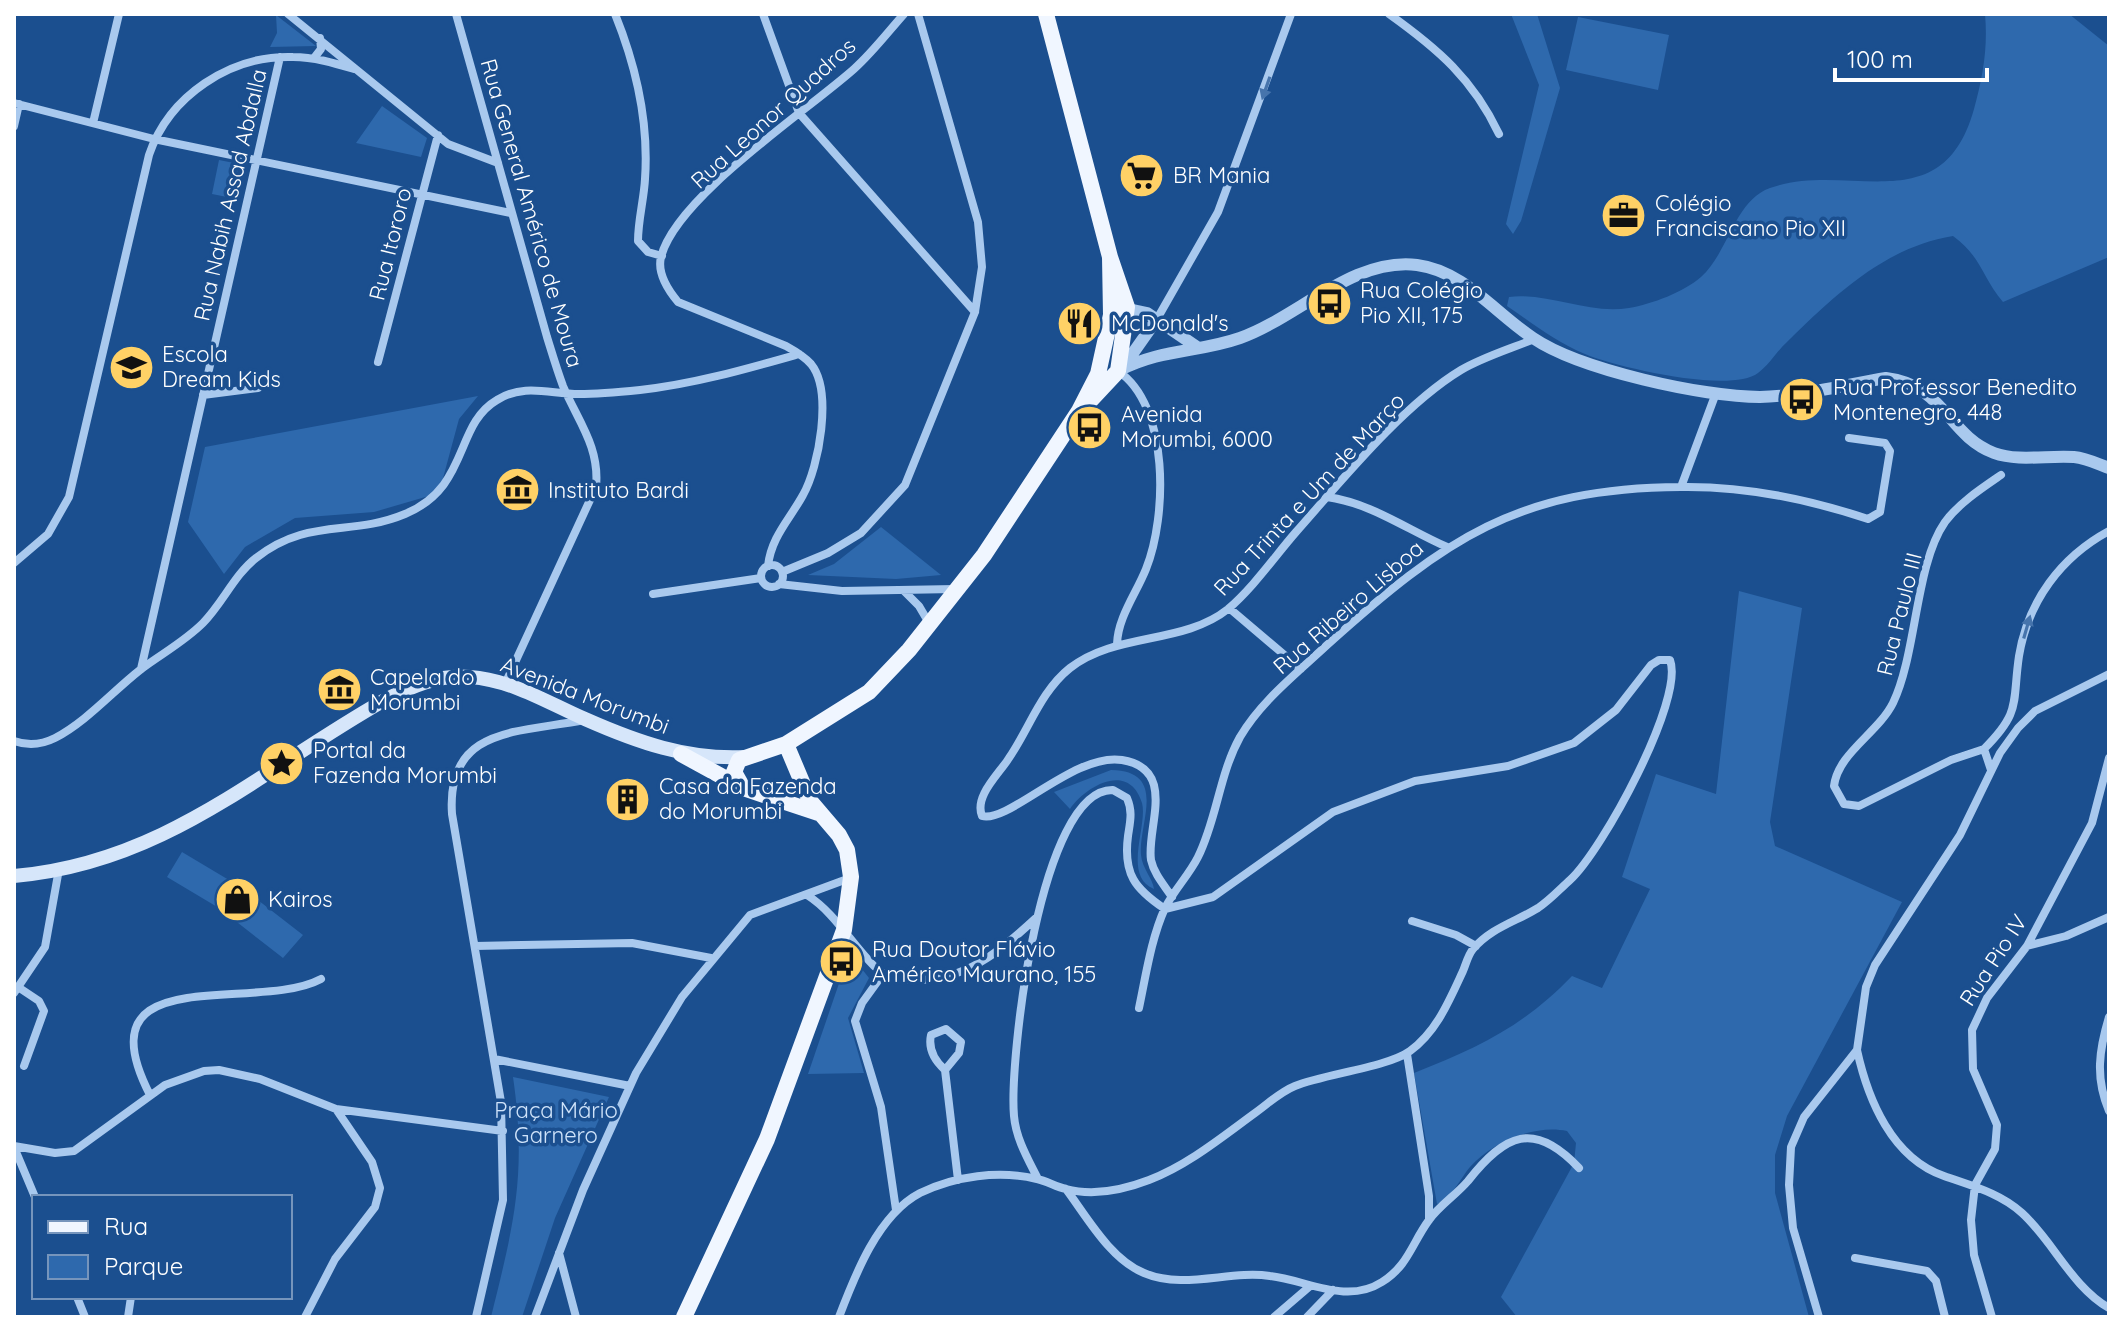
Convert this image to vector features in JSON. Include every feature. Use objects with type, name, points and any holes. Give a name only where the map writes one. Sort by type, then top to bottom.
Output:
[{"type":"main road","name":"Avenida Morumbi","points":[[14,876],[103,860],[160,839],[404,690],[444,678],[471,677],[505,684],[585,720],[681,754],[745,757],[786,744],[869,692],[984,555],[1079,411],[1104,359],[1117,309],[1110,257],[1046,14]]},
{"type":"main road","points":[[1117,309],[1110,357],[1118,371]]},
{"type":"main road","name":"Avenida Morumbi","points":[[1079,411],[1118,371]]},
{"type":"main road","points":[[684,1317],[745,1191],[791,1080],[844,930],[851,877],[847,850],[803,789],[786,744]]},
{"type":"main road","points":[[681,754],[743,788],[818,813]]},
{"type":"main road","points":[[743,788],[734,772],[745,757]]},
{"type":"main road","points":[[789,803],[803,789]]},
{"type":"street","points":[[93,123],[119,14]]},
{"type":"street","points":[[288,14],[460,151],[498,163]]},
{"type":"street","points":[[615,14],[638,87],[645,135],[645,180],[638,241],[648,252],[662,256],[663,277],[678,302],[799,354],[816,374],[822,412],[820,445],[811,479],[775,540],[768,566],[761,578]]},
{"type":"street","points":[[763,14],[799,113],[975,312]]},
{"type":"street","name":"Rua Leonor Quadros","points":[[662,256],[666,244],[699,202],[741,160],[857,66],[904,14]]},
{"type":"street","points":[[782,572],[828,553],[861,533],[905,485],[967,340],[975,312],[982,267],[978,222],[918,14]]},
{"type":"street","points":[[1118,371],[1135,354],[1218,212],[1291,14]]},
{"type":"street","points":[[1389,14],[1419,35],[1463,75],[1483,101],[1499,134]]},
{"type":"street","name":"Rua General Américo de Moura","points":[[459,15],[511,213],[566,392],[594,447],[596,487],[505,684]]},
{"type":"street","points":[[314,58],[321,49],[320,38]]},
{"type":"street","points":[[14,563],[48,534],[69,497],[154,139],[171,111],[213,78],[247,63],[280,57],[314,58],[354,69]]},
{"type":"street","name":"Rua Nabih Assad Abdalla","points":[[141,669],[280,57]]},
{"type":"street","points":[[14,126],[16,104],[154,139],[511,213]]},
{"type":"street","name":"Rua Itororo","points":[[378,362],[438,135]]},
{"type":"street","points":[[1118,371],[1153,355],[1237,340],[1359,276],[1414,264],[1450,275],[1534,339],[1626,374],[1716,393],[1783,396],[1886,378],[1907,381],[1921,387],[1973,442],[1995,453],[2019,458],[2078,457],[2109,468]]},
{"type":"street","points":[[1117,309],[1157,319],[1197,347]]},
{"type":"street","name":"Rua Trinta e Um de Março","points":[[1172,897],[1156,874],[1150,856],[1157,800],[1155,791],[1147,775],[1130,762],[1114,759],[1092,763],[1059,777],[988,817],[982,816],[980,808],[991,782],[1016,748],[1023,729],[1056,682],[1086,657],[1117,644],[1179,631],[1229,608],[1327,497],[1438,385],[1464,369],[1534,339]]},
{"type":"street","points":[[14,741],[34,744],[57,737],[202,624],[250,563],[290,537],[317,529],[373,524],[405,514],[426,503],[447,482],[473,427],[498,399],[529,390],[639,390],[701,381],[799,354]]},
{"type":"street","points":[[1117,644],[1119,627],[1157,536],[1161,480],[1155,436],[1139,392],[1118,371]]},
{"type":"street","points":[[203,395],[258,388]]},
{"type":"street","points":[[1681,487],[1716,393]]},
{"type":"street","name":"Rua Ribeiro Lisboa","points":[[1139,1008],[1153,943],[1165,909],[1198,857],[1218,789],[1240,737],[1262,708],[1301,669],[1407,576],[1491,521],[1530,506],[1604,494],[1681,487],[1741,489],[1794,498],[1868,519],[1876,517],[1880,512],[1890,451],[1885,443],[1849,438]]},
{"type":"street","name":"Rua Paulo III","points":[[1984,749],[1951,760],[1859,806],[1844,804],[1834,786],[1838,767],[1874,732],[1892,705],[1901,683],[1932,555],[1945,523],[1970,498],[2001,475]]},
{"type":"street","points":[[1327,497],[1367,506],[1406,529],[1447,547]]},
{"type":"street","points":[[1991,770],[1984,749],[2016,704],[2019,655],[2029,617],[2053,576],[2081,548],[2109,531]]},
{"type":"street","points":[[768,566],[775,566],[782,572]]},
{"type":"street","points":[[779,584],[782,572]]},
{"type":"street","points":[[761,578],[770,587],[779,584],[842,591],[955,589]]},
{"type":"street","points":[[653,594],[761,578]]},
{"type":"street","points":[[903,590],[919,606],[929,623]]},
{"type":"street","points":[[1229,608],[1301,669]]},
{"type":"street","points":[[839,1317],[854,1281],[896,1210],[923,1192],[958,1180],[995,1175],[1038,1179],[1066,1189],[1102,1192],[1149,1180],[1205,1149],[1281,1093],[1407,1054],[1444,1012],[1476,946],[1499,926],[1539,907],[1574,876],[1597,846],[1627,795],[1658,724],[1674,676],[1670,660],[1659,660],[1651,665],[1616,710],[1574,743],[1508,766],[1402,785],[1333,812],[1213,897],[1165,909],[1136,886],[1128,866],[1130,804],[1122,792],[1105,790],[1093,796],[1076,817],[1036,917],[1017,1021],[1013,1112],[1017,1135],[1038,1179]]},
{"type":"street","points":[[2109,674],[2035,711],[2018,728],[1991,770],[1960,835],[1875,965],[1866,987],[1857,1050],[1864,1080],[1898,1143],[1924,1168],[1975,1185],[2021,1212],[2089,1293],[2109,1308]]},
{"type":"street","points":[[2016,704],[2026,711],[2035,711]]},
{"type":"street","points":[[476,1317],[503,1200],[503,1131],[450,792],[459,762],[473,748],[493,737],[585,720]]},
{"type":"street","name":"Rua Pio IV","points":[[1975,1185],[1995,1149],[1997,1125],[1973,1069],[1972,1030],[1987,998],[2027,946],[2092,823],[2109,758]]},
{"type":"street","points":[[24,1066],[44,1011],[39,1001],[16,990],[45,947],[59,869]]},
{"type":"street","points":[[535,1317],[559,1252],[630,1086],[682,997],[711,958],[750,915],[851,877]]},
{"type":"street","points":[[807,895],[826,909],[883,974],[916,980],[956,975],[1003,949],[1036,917]]},
{"type":"street","points":[[2027,946],[2066,936],[2109,917]]},
{"type":"street","points":[[1412,921],[1456,935],[1476,946]]},
{"type":"street","points":[[475,946],[632,943],[711,958]]},
{"type":"street","points":[[883,974],[862,1003],[855,1021],[881,1107],[896,1210]]},
{"type":"street","points":[[150,1095],[132,1051],[139,1022],[156,1006],[190,995],[288,991],[321,979]]},
{"type":"street","points":[[2109,1017],[2098,1077],[2109,1111]]},
{"type":"street","points":[[945,1070],[959,1053],[961,1042],[946,1029],[931,1035],[929,1043],[945,1070],[958,1180]]},
{"type":"street","points":[[1819,1317],[1793,1228],[1789,1185],[1791,1147],[1804,1117],[1857,1050]]},
{"type":"street","points":[[1407,1054],[1429,1220]]},
{"type":"street","points":[[494,1059],[630,1086]]},
{"type":"street","points":[[14,1146],[55,1153],[74,1151],[165,1085],[189,1075],[219,1070],[288,1087],[336,1109],[503,1131]]},
{"type":"street","points":[[305,1317],[335,1259],[375,1207],[380,1188],[372,1162],[336,1109]]},
{"type":"street","points":[[1066,1189],[1118,1255],[1143,1273],[1171,1280],[1273,1276],[1309,1287],[1366,1289],[1394,1274],[1408,1260],[1429,1220],[1487,1157],[1514,1140],[1535,1137],[1553,1143],[1579,1168]]},
{"type":"street","points":[[14,1146],[34,1195]]},
{"type":"street","points":[[1975,1185],[1971,1220],[1973,1248],[1992,1317]]},
{"type":"street","points":[[559,1252],[576,1317]]},
{"type":"street","points":[[1855,1258],[1927,1271],[1936,1281],[1945,1317]]},
{"type":"street","points":[[1274,1317],[1309,1287]]},
{"type":"street","points":[[1307,1317],[1333,1290]]},
{"type":"green space","points":[[1511,14],[1537,14],[1560,88],[1521,221],[1513,234],[1506,224],[1539,85]]},
{"type":"green space","points":[[1985,14],[2069,14],[2109,46],[2109,257],[2003,302],[1970,251],[1953,236],[1928,242],[1883,262],[1862,276],[1824,307],[1758,373],[1744,379],[1724,381],[1646,371],[1585,354],[1507,306],[1509,297],[1524,296],[1599,309],[1648,304],[1677,292],[1701,277],[1711,267],[1748,204],[1770,188],[1800,181],[1889,181],[1916,177],[1940,166],[1959,144],[1974,109],[1984,62]]},
{"type":"green space","points":[[276,15],[316,46],[270,47],[277,33]]},
{"type":"green space","points":[[1578,17],[1669,35],[1658,90],[1566,70]]},
{"type":"green space","points":[[382,106],[427,138],[421,157],[356,143]]},
{"type":"green space","points":[[219,160],[239,164],[232,198],[212,194]]},
{"type":"green space","points":[[478,396],[459,419],[439,493],[374,512],[295,518],[245,547],[224,574],[188,522],[205,447]]},
{"type":"green space","points":[[881,527],[941,575],[896,579],[808,575],[834,564]]},
{"type":"green space","points":[[1739,591],[1802,608],[1770,822],[1775,846],[1902,902],[1787,1116],[1775,1155],[1775,1193],[1809,1317],[1517,1317],[1501,1297],[1574,1163],[1576,1143],[1567,1131],[1541,1130],[1515,1137],[1479,1158],[1451,1193],[1437,1204],[1414,1073],[1499,1034],[1536,1009],[1572,976],[1602,988],[1650,889],[1622,877],[1656,774],[1716,794]]},
{"type":"green space","points":[[1111,770],[1129,773],[1140,779],[1145,789],[1147,801],[1141,855],[1154,889],[1145,883],[1139,873],[1138,850],[1143,813],[1136,790],[1118,780],[1107,782],[1086,792],[1070,809],[1054,792]]},
{"type":"green space","points":[[182,852],[244,889],[229,914],[167,877]]},
{"type":"green space","points":[[250,894],[303,935],[283,958],[233,919]]},
{"type":"green space","points":[[854,959],[869,978],[848,1018],[864,1073],[808,1074],[847,960]]},
{"type":"green space","name":"Praça Mário Garnero","points":[[513,1077],[609,1097],[555,1218],[522,1317],[491,1317],[516,1198],[519,1142]]},
{"type":"place","name":"BR Mania","points":[[1142,175]]},
{"type":"place","name":"Colégio Franciscano Pio XII","points":[[1624,216]]},
{"type":"place","name":"Rua Colégio Pio XII, 175","points":[[1329,303]]},
{"type":"place","name":"McDonald's","points":[[1080,323]]},
{"type":"place","name":"Escola Dream Kids","points":[[131,367]]},
{"type":"place","name":"Rua Prof.essor Benedito Montenegro, 448","points":[[1802,400]]},
{"type":"place","name":"Avenida Morumbi, 6000","points":[[1090,427]]},
{"type":"place","name":"Instituto Bardi","points":[[517,490]]},
{"type":"place","name":"Capela do Morumbi","points":[[339,690]]},
{"type":"place","name":"Portal da Fazenda Morumbi","points":[[282,763]]},
{"type":"place","name":"Casa da Fazenda do Morumbi","points":[[628,799]]},
{"type":"place","name":"Kairos","points":[[237,899]]},
{"type":"place","name":"Rua Doutor Flávio Américo Maurano, 155","points":[[841,962]]}]
